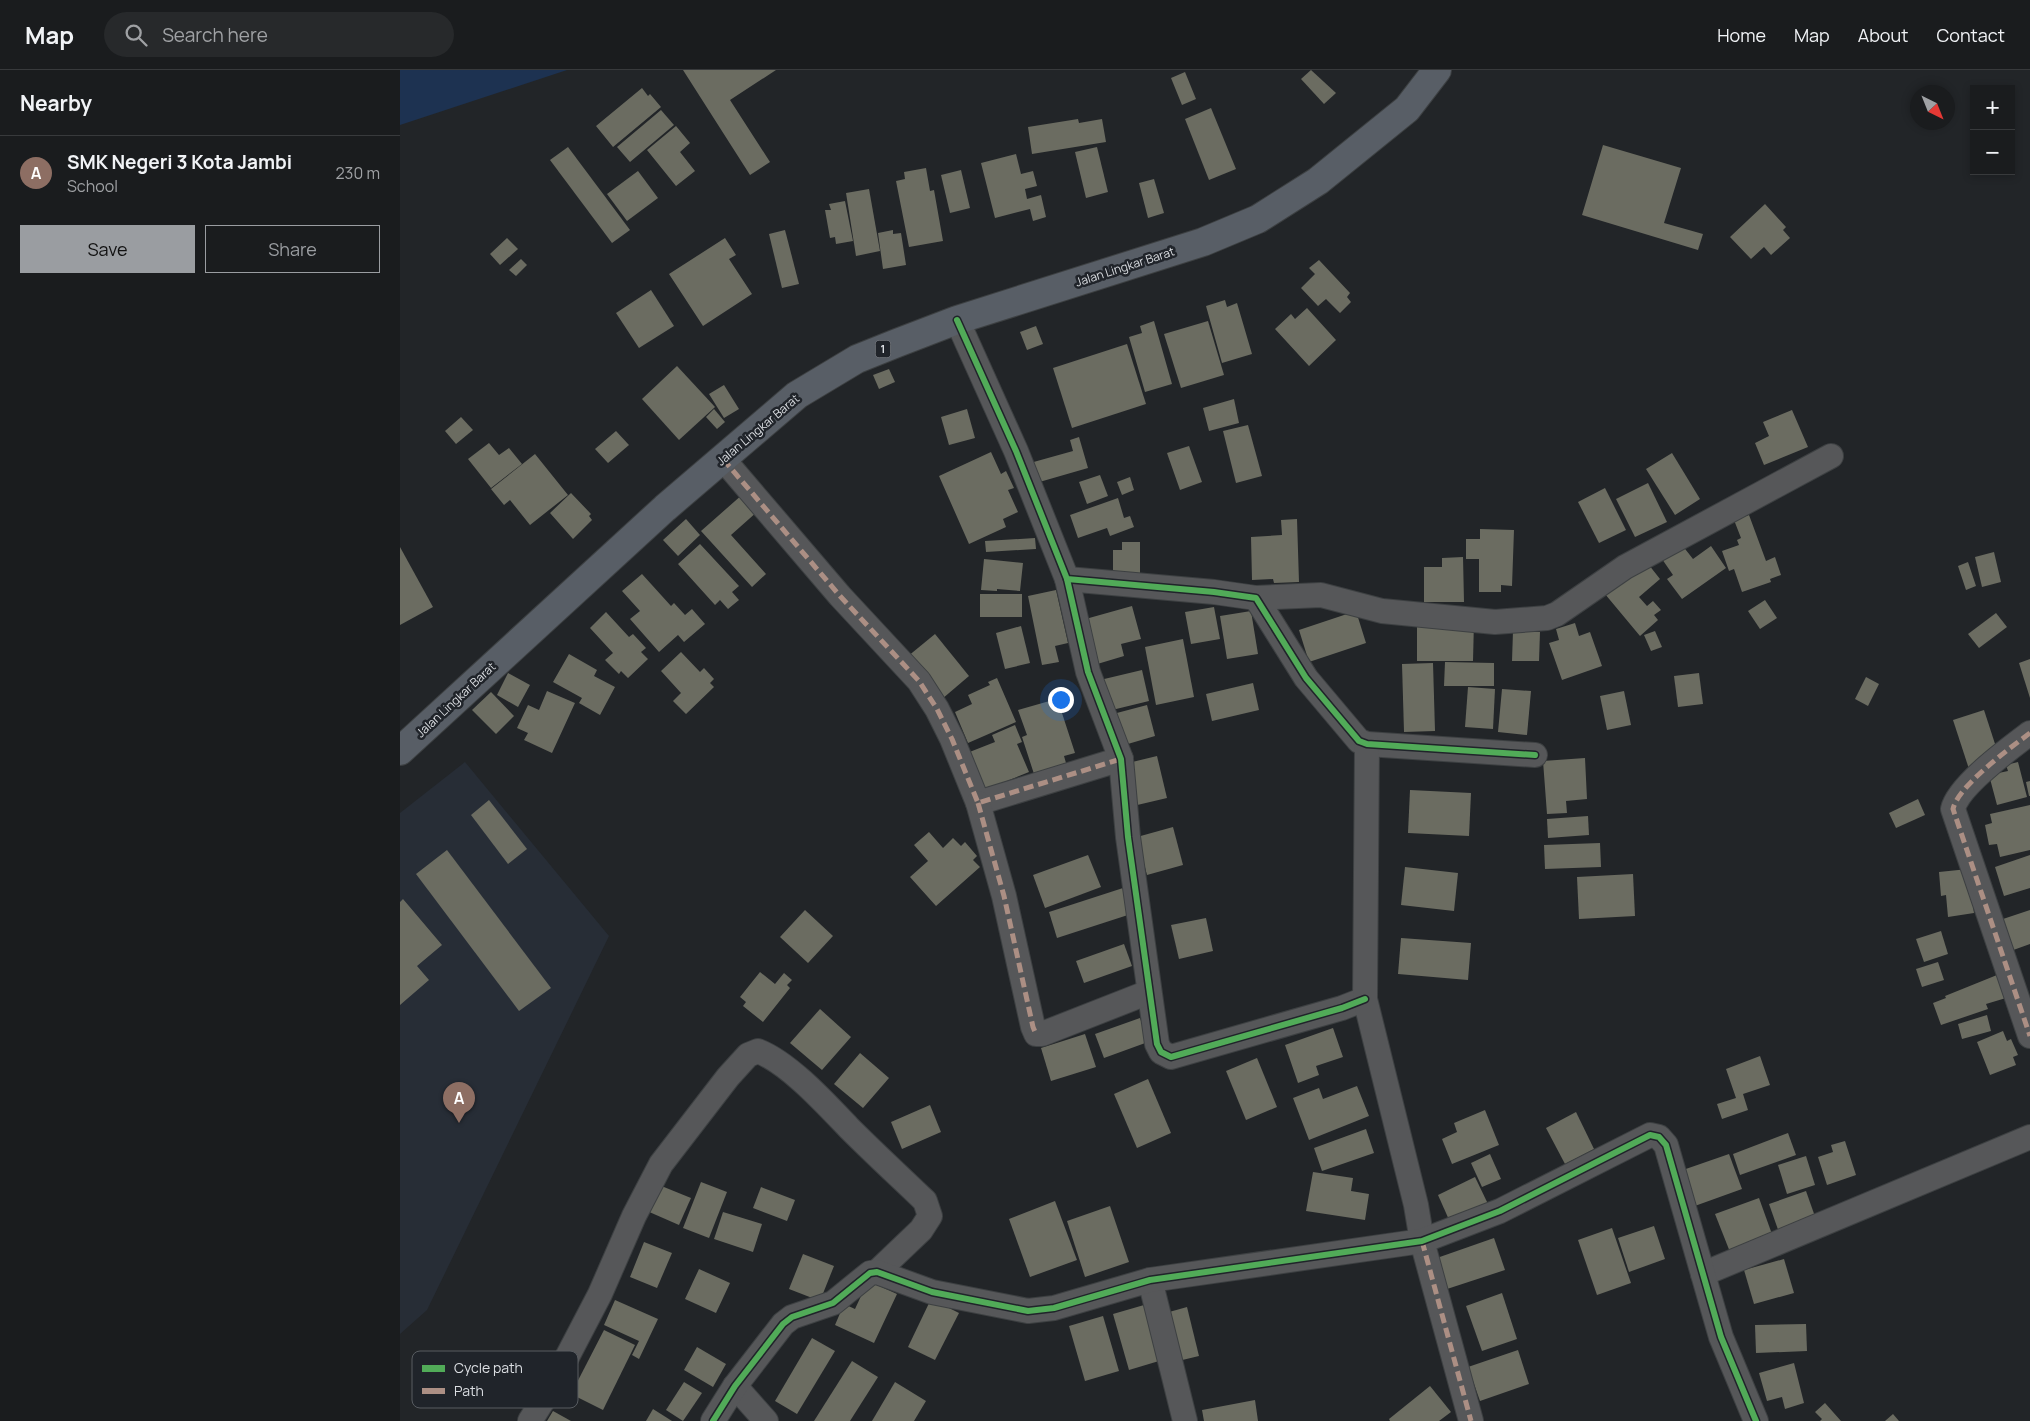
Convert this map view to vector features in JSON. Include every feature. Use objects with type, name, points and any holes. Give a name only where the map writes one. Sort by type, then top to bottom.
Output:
[{"type":"highway","name":"Jalan Lingkar Barat","points":[[400,751],[665,508],[798,395],[857,359],[957,320],[1202,242],[1258,219],[1318,181],[1407,109],[1437,70]]},
{"type":"street","points":[[957,320],[1022,467],[1067,579],[1088,672],[1121,759],[1128,837],[1149,992],[1157,1044],[1161,1052],[1171,1058],[1342,1008],[1365,999]]},
{"type":"street","points":[[1067,579],[1214,592],[1256,598],[1321,595],[1382,611],[1496,622],[1547,618],[1557,614],[1625,568],[1831,456]]},
{"type":"street","points":[[723,459],[840,596],[919,681],[937,709],[952,739],[978,803],[1004,896],[1036,1034],[1042,1034],[1149,992]]},
{"type":"street","points":[[1256,598],[1306,678],[1350,733],[1359,741],[1367,744],[1534,754]]},
{"type":"street","points":[[2030,733],[2002,754],[1959,794],[1953,809],[2030,1036]]},
{"type":"street","points":[[1367,744],[1365,999],[1416,1204],[1422,1240],[1471,1421]]},
{"type":"street","points":[[978,803],[1121,759]]},
{"type":"street","points":[[570,1351],[600,1294],[634,1216],[661,1164],[728,1077],[752,1052],[758,1051],[776,1061],[823,1100],[850,1129],[925,1201],[930,1216],[922,1230],[877,1272],[864,1276],[833,1303],[792,1317],[783,1324],[735,1386],[713,1421]]},
{"type":"street","points":[[877,1272],[932,1292],[1028,1311],[1054,1308],[1150,1280],[1422,1240],[1500,1212],[1650,1135],[1659,1137],[1666,1145],[1721,1337],[1756,1421]]},
{"type":"street","points":[[1703,1274],[2030,1137]]},
{"type":"street","points":[[1150,1280],[1185,1421]]},
{"type":"street","points":[[735,1386],[766,1421]]},
{"type":"street","points":[[530,1421],[538,1408]]},
{"type":"shaded area","points":[[400,70],[567,70],[400,125]]},
{"type":"shaded area","points":[[465,762],[609,936],[427,1310],[400,1334],[400,813]]},
{"type":"building","points":[[683,70],[776,70],[730,100],[770,162],[750,175]]},
{"type":"building","points":[[1311,70],[1336,93],[1324,104],[1301,79]]},
{"type":"building","points":[[1185,72],[1196,99],[1182,105],[1171,78]]},
{"type":"building","points":[[642,88],[661,107],[613,147],[596,126]]},
{"type":"building","points":[[1211,108],[1236,169],[1209,180],[1185,119]]},
{"type":"building","points":[[661,110],[674,125],[630,162],[617,147]]},
{"type":"building","points":[[1078,119],[1079,123],[1102,119],[1106,142],[1032,154],[1028,127]]},
{"type":"building","points":[[676,126],[690,143],[680,152],[695,171],[676,186],[647,150]]},
{"type":"building","points":[[1603,145],[1681,168],[1664,223],[1703,234],[1698,250],[1582,215]]},
{"type":"building","points":[[568,147],[630,230],[612,243],[550,160]]},
{"type":"building","points":[[1097,147],[1108,192],[1086,198],[1075,152]]},
{"type":"building","points":[[1016,154],[1021,174],[1033,171],[1037,186],[1025,189],[1027,199],[1041,195],[1046,217],[1033,221],[1030,209],[995,218],[981,163]]},
{"type":"building","points":[[926,168],[930,191],[934,190],[943,241],[909,247],[896,181],[905,179],[904,172]]},
{"type":"building","points":[[961,170],[970,208],[950,213],[941,175]]},
{"type":"building","points":[[638,171],[658,198],[627,221],[607,194]]},
{"type":"building","points":[[1154,179],[1164,213],[1148,218],[1139,183]]},
{"type":"building","points":[[869,189],[880,251],[856,256],[846,193]]},
{"type":"building","points":[[845,201],[853,241],[836,244],[835,237],[830,238],[825,210],[831,210],[829,204]]},
{"type":"building","points":[[1765,204],[1786,227],[1783,230],[1790,238],[1771,255],[1764,247],[1751,259],[1730,237]]},
{"type":"building","points":[[785,230],[799,284],[782,288],[769,234]]},
{"type":"building","points":[[893,230],[893,234],[901,233],[906,265],[883,269],[878,233]]},
{"type":"building","points":[[507,238],[518,249],[500,265],[490,254]]},
{"type":"building","points":[[725,238],[736,255],[729,259],[752,294],[703,326],[669,274]]},
{"type":"building","points":[[521,259],[527,265],[516,276],[509,270]]},
{"type":"building","points":[[1319,260],[1350,293],[1347,297],[1351,302],[1340,313],[1326,299],[1318,306],[1301,288],[1315,274],[1309,268]]},
{"type":"building","points":[[651,290],[674,326],[639,348],[616,313]]},
{"type":"building","points":[[1225,300],[1227,307],[1237,303],[1252,354],[1222,363],[1206,306]]},
{"type":"building","points":[[1307,308],[1336,340],[1309,366],[1275,329],[1291,314],[1295,319]]},
{"type":"building","points":[[1154,321],[1172,384],[1145,392],[1129,337],[1142,333],[1140,326]]},
{"type":"building","points":[[1208,321],[1224,375],[1181,388],[1164,334]]},
{"type":"building","points":[[1036,326],[1043,344],[1027,350],[1020,332]]},
{"type":"building","points":[[1127,344],[1146,404],[1072,428],[1053,368]]},
{"type":"building","points":[[677,366],[715,407],[679,440],[642,399]]},
{"type":"building","points":[[889,369],[895,382],[879,389],[873,375]]},
{"type":"building","points":[[724,385],[739,409],[724,418],[709,394]]},
{"type":"building","points":[[1234,399],[1239,423],[1209,431],[1203,408]]},
{"type":"building","points":[[714,409],[725,422],[717,429],[706,417]]},
{"type":"building","points":[[967,409],[975,438],[949,445],[941,417]]},
{"type":"building","points":[[1792,410],[1808,447],[1764,465],[1755,443],[1769,436],[1763,422]]},
{"type":"building","points":[[461,417],[473,430],[456,444],[445,431]]},
{"type":"building","points":[[1248,425],[1262,476],[1236,483],[1223,431]]},
{"type":"building","points":[[616,431],[629,445],[608,463],[595,449]]},
{"type":"building","points":[[1079,437],[1088,468],[1036,483],[1030,463],[1073,451],[1070,440]]},
{"type":"building","points":[[489,443],[499,455],[509,448],[522,464],[491,488],[468,459]]},
{"type":"building","points":[[1189,446],[1202,482],[1180,490],[1167,453]]},
{"type":"building","points":[[991,452],[1001,474],[1006,471],[1014,488],[1008,490],[1018,512],[1003,519],[1006,527],[969,544],[939,476]]},
{"type":"building","points":[[1672,453],[1700,499],[1675,515],[1646,469]]},
{"type":"building","points":[[535,454],[568,495],[530,525],[510,500],[504,505],[491,489]]},
{"type":"building","points":[[1100,475],[1108,496],[1087,504],[1079,482]]},
{"type":"building","points":[[1130,477],[1134,490],[1122,495],[1117,482]]},
{"type":"building","points":[[1648,483],[1667,522],[1635,537],[1616,499]]},
{"type":"building","points":[[1605,488],[1626,530],[1599,543],[1578,502]]},
{"type":"building","points":[[571,493],[591,514],[589,516],[592,520],[573,539],[550,513]]},
{"type":"building","points":[[743,494],[758,511],[731,535],[766,574],[752,587],[701,531]]},
{"type":"building","points":[[1118,498],[1124,518],[1130,516],[1134,527],[1110,536],[1107,528],[1078,538],[1070,515]]},
{"type":"building","points":[[1749,515],[1766,561],[1775,557],[1781,575],[1770,579],[1771,582],[1742,592],[1734,569],[1729,571],[1722,551],[1739,545],[1737,540],[1741,538],[1734,520]]},
{"type":"building","points":[[686,519],[700,535],[678,556],[663,540]]},
{"type":"building","points":[[1297,519],[1299,582],[1274,583],[1273,579],[1252,580],[1251,537],[1282,535],[1281,520]]},
{"type":"building","points":[[1480,529],[1514,530],[1512,586],[1501,585],[1501,592],[1479,592],[1479,559],[1466,559],[1466,539],[1480,539]]},
{"type":"building","points":[[1035,538],[1036,549],[986,552],[985,541]]},
{"type":"building","points":[[1122,542],[1140,542],[1140,573],[1113,573],[1113,550],[1122,550]]},
{"type":"building","points":[[700,544],[739,586],[732,592],[739,600],[728,609],[720,600],[715,605],[678,564]]},
{"type":"building","points":[[1682,545],[1693,559],[1711,546],[1726,568],[1682,599],[1667,579],[1673,575],[1662,559]]},
{"type":"building","points":[[400,547],[433,607],[400,625]]},
{"type":"building","points":[[1994,552],[2001,582],[1982,587],[1975,557]]},
{"type":"building","points":[[1463,557],[1464,602],[1424,602],[1424,567],[1442,567],[1442,558]]},
{"type":"building","points":[[984,559],[1023,563],[1020,591],[981,590]]},
{"type":"building","points":[[1645,560],[1660,579],[1639,597],[1647,606],[1653,601],[1661,610],[1654,615],[1658,620],[1640,636],[1605,594]]},
{"type":"building","points":[[1968,562],[1976,586],[1966,590],[1958,566]]},
{"type":"building","points":[[642,574],[671,606],[674,603],[685,615],[692,609],[705,624],[684,642],[678,635],[659,652],[630,619],[640,611],[622,591]]},
{"type":"building","points":[[1056,590],[1068,643],[1055,646],[1059,662],[1042,665],[1028,596]]},
{"type":"building","points":[[980,594],[1022,594],[1022,617],[980,617]]},
{"type":"building","points":[[1765,600],[1777,618],[1760,629],[1748,611]]},
{"type":"building","points":[[1132,606],[1141,639],[1121,644],[1124,656],[1094,665],[1082,620]]},
{"type":"building","points":[[1214,607],[1220,639],[1191,644],[1185,612]]},
{"type":"building","points":[[1251,611],[1258,654],[1227,659],[1220,616]]},
{"type":"building","points":[[1356,611],[1366,643],[1309,662],[1299,630]]},
{"type":"building","points":[[606,612],[629,637],[633,634],[646,648],[641,652],[648,659],[628,678],[621,671],[619,674],[605,660],[613,653],[590,628]]},
{"type":"building","points":[[1996,613],[2007,627],[1979,648],[1968,634]]},
{"type":"building","points":[[1417,621],[1474,621],[1473,661],[1417,661]]},
{"type":"building","points":[[1575,623],[1579,636],[1590,632],[1602,666],[1562,680],[1549,643],[1559,640],[1556,629]]},
{"type":"building","points":[[1021,626],[1030,663],[1005,669],[996,633]]},
{"type":"building","points":[[1513,631],[1540,632],[1539,661],[1512,661]]},
{"type":"building","points":[[1655,631],[1662,647],[1651,651],[1644,635]]},
{"type":"building","points":[[935,634],[969,676],[942,699],[907,657]]},
{"type":"building","points":[[1183,639],[1194,697],[1156,705],[1145,647]]},
{"type":"building","points":[[681,652],[700,672],[704,668],[714,679],[710,683],[714,687],[686,714],[673,701],[681,693],[661,671]]},
{"type":"building","points":[[569,654],[597,670],[594,676],[615,687],[600,715],[579,703],[582,698],[553,682]]},
{"type":"building","points":[[2030,659],[2030,698],[2019,663]]},
{"type":"building","points":[[1445,662],[1494,663],[1494,686],[1444,686]]},
{"type":"building","points":[[1433,663],[1435,731],[1404,732],[1402,664]]},
{"type":"building","points":[[1142,670],[1149,701],[1108,711],[1100,680]]},
{"type":"building","points":[[508,673],[530,685],[518,707],[497,695]]},
{"type":"building","points":[[1699,673],[1703,704],[1678,707],[1674,676]]},
{"type":"building","points":[[1866,677],[1879,684],[1868,706],[1855,699]]},
{"type":"building","points":[[997,678],[1016,722],[968,743],[955,712],[972,704],[968,695],[990,685],[988,682]]},
{"type":"building","points":[[1253,683],[1259,710],[1212,721],[1206,694]]},
{"type":"building","points":[[1468,687],[1495,689],[1493,729],[1465,727]]},
{"type":"building","points":[[1502,689],[1531,691],[1527,735],[1498,732]]},
{"type":"building","points":[[547,691],[575,703],[552,753],[524,740],[528,733],[517,728],[528,705],[539,710]]},
{"type":"building","points":[[1624,691],[1631,725],[1607,730],[1600,696]]},
{"type":"building","points":[[491,692],[514,716],[496,734],[472,710]]},
{"type":"building","points":[[1053,700],[1057,711],[1061,710],[1075,753],[1064,756],[1066,763],[1034,774],[1022,737],[1027,735],[1018,710]]},
{"type":"building","points":[[1147,705],[1155,736],[1121,746],[1113,714]]},
{"type":"building","points":[[1984,710],[1997,750],[1969,769],[1953,720]]},
{"type":"building","points":[[1015,725],[1022,742],[1017,744],[1029,772],[983,791],[967,753],[995,742],[992,735]]},
{"type":"building","points":[[1157,756],[1167,798],[1133,806],[1124,764]]},
{"type":"building","points":[[1585,758],[1587,799],[1566,801],[1567,813],[1547,814],[1543,761]]},
{"type":"building","points":[[2018,762],[2027,797],[1997,805],[1989,775],[2008,771],[2006,765]]},
{"type":"building","points":[[2030,781],[2030,796],[2029,796],[2026,782]]},
{"type":"building","points":[[1410,790],[1471,793],[1469,836],[1408,833]]},
{"type":"building","points":[[1918,799],[1925,815],[1896,828],[1889,813]]},
{"type":"building","points":[[489,800],[527,849],[508,864],[471,815]]},
{"type":"building","points":[[2030,805],[2030,850],[2000,857],[1997,844],[1989,845],[1985,825],[1992,823],[1990,814]]},
{"type":"building","points":[[1588,816],[1589,835],[1548,838],[1547,819]]},
{"type":"building","points":[[1173,827],[1183,865],[1147,875],[1137,837]]},
{"type":"building","points":[[929,832],[943,848],[953,838],[961,846],[965,842],[977,856],[973,860],[980,867],[936,906],[910,877],[928,861],[914,845]]},
{"type":"building","points":[[1600,843],[1601,867],[1545,869],[1544,845]]},
{"type":"building","points":[[447,850],[551,988],[519,1011],[416,874]]},
{"type":"building","points":[[1088,855],[1101,887],[1045,908],[1033,875]]},
{"type":"building","points":[[2030,855],[2030,888],[2004,896],[1995,867]]},
{"type":"building","points":[[1405,867],[1458,873],[1454,911],[1401,905]]},
{"type":"building","points":[[1968,869],[1974,913],[1948,917],[1946,895],[1941,896],[1939,872]]},
{"type":"building","points":[[1633,874],[1635,916],[1579,919],[1577,877]]},
{"type":"building","points":[[1123,888],[1131,914],[1057,938],[1049,912]]},
{"type":"building","points":[[403,899],[442,945],[417,966],[429,980],[400,1005],[400,902]]},
{"type":"building","points":[[805,910],[833,936],[808,963],[780,937]]},
{"type":"building","points":[[2030,910],[2030,944],[2005,953],[1994,922]]},
{"type":"building","points":[[1206,918],[1213,951],[1179,959],[1171,925]]},
{"type":"building","points":[[1941,931],[1948,954],[1924,962],[1916,939]]},
{"type":"building","points":[[1401,938],[1471,943],[1468,980],[1398,974]]},
{"type":"building","points":[[1124,944],[1132,966],[1084,983],[1076,961]]},
{"type":"building","points":[[1938,962],[1944,980],[1922,987],[1916,969]]},
{"type":"building","points":[[760,972],[775,984],[784,973],[792,980],[787,985],[790,988],[763,1022],[743,1006],[746,1002],[740,997]]},
{"type":"building","points":[[1997,975],[2006,998],[1986,1004],[1988,1009],[1941,1025],[1933,1003],[1946,998],[1945,996]]},
{"type":"building","points":[[820,1009],[851,1037],[822,1070],[790,1043]]},
{"type":"building","points":[[1987,1015],[1991,1031],[1962,1039],[1958,1024]]},
{"type":"building","points":[[1140,1018],[1148,1042],[1104,1058],[1095,1034]]},
{"type":"building","points":[[1333,1028],[1343,1057],[1316,1066],[1319,1075],[1298,1083],[1285,1045]]},
{"type":"building","points":[[2003,1031],[2007,1041],[2011,1039],[2018,1055],[2013,1057],[2016,1065],[1990,1075],[1977,1042]]},
{"type":"building","points":[[1085,1034],[1096,1067],[1051,1081],[1041,1048]]},
{"type":"building","points":[[860,1053],[889,1078],[863,1108],[834,1084]]},
{"type":"building","points":[[1760,1056],[1770,1085],[1743,1094],[1748,1110],[1722,1119],[1717,1104],[1736,1098],[1726,1069]]},
{"type":"building","points":[[1257,1058],[1277,1107],[1246,1120],[1226,1071]]},
{"type":"building","points":[[1148,1079],[1171,1133],[1137,1148],[1114,1094]]},
{"type":"building","points":[[1357,1086],[1369,1116],[1309,1140],[1293,1098],[1319,1088],[1323,1099]]},
{"type":"building","points":[[930,1105],[941,1132],[902,1149],[891,1122]]},
{"type":"building","points":[[1485,1110],[1499,1145],[1452,1164],[1442,1139],[1457,1132],[1454,1123]]},
{"type":"building","points":[[1576,1112],[1594,1149],[1565,1164],[1546,1128]]},
{"type":"building","points":[[1366,1129],[1374,1153],[1322,1171],[1314,1148]]},
{"type":"building","points":[[1788,1133],[1796,1155],[1740,1175],[1733,1154]]},
{"type":"building","points":[[1845,1141],[1856,1175],[1827,1185],[1818,1157],[1833,1152],[1831,1145]]},
{"type":"building","points":[[1490,1154],[1501,1179],[1482,1187],[1471,1163]]},
{"type":"building","points":[[1729,1154],[1742,1189],[1692,1207],[1680,1171]]},
{"type":"building","points":[[1806,1156],[1815,1185],[1787,1194],[1778,1165]]},
{"type":"building","points":[[1313,1172],[1353,1178],[1351,1191],[1369,1194],[1365,1220],[1306,1211]]},
{"type":"building","points":[[1475,1177],[1488,1204],[1450,1222],[1438,1195]]},
{"type":"building","points":[[701,1182],[727,1192],[709,1238],[683,1228]]},
{"type":"building","points":[[659,1185],[691,1198],[679,1225],[647,1211]]},
{"type":"building","points":[[761,1187],[795,1200],[787,1221],[753,1208]]},
{"type":"building","points":[[1806,1191],[1818,1225],[1781,1238],[1769,1204]]},
{"type":"building","points":[[1759,1198],[1773,1237],[1730,1252],[1715,1214]]},
{"type":"building","points":[[1055,1201],[1077,1260],[1030,1277],[1009,1219]]},
{"type":"building","points":[[1110,1206],[1129,1262],[1085,1277],[1067,1221]]},
{"type":"building","points":[[723,1212],[762,1224],[753,1252],[714,1239]]},
{"type":"building","points":[[1654,1226],[1665,1259],[1629,1272],[1618,1238]]},
{"type":"building","points":[[1612,1228],[1631,1283],[1597,1295],[1578,1240]]},
{"type":"building","points":[[1494,1238],[1505,1270],[1444,1290],[1434,1259]]},
{"type":"building","points":[[644,1242],[672,1253],[657,1288],[630,1277]]},
{"type":"building","points":[[803,1254],[834,1266],[820,1301],[789,1289]]},
{"type":"building","points":[[1784,1259],[1794,1293],[1754,1304],[1744,1270]]},
{"type":"building","points":[[699,1269],[730,1283],[716,1313],[685,1299]]},
{"type":"building","points":[[868,1281],[897,1294],[874,1343],[835,1325],[844,1304],[855,1309]]},
{"type":"building","points":[[1502,1293],[1517,1339],[1482,1351],[1466,1306]]},
{"type":"building","points":[[931,1299],[959,1313],[935,1360],[908,1347]]},
{"type":"building","points":[[615,1300],[658,1319],[639,1359],[632,1355],[639,1341],[604,1325]]},
{"type":"building","points":[[1144,1305],[1159,1361],[1129,1370],[1113,1314]]},
{"type":"building","points":[[1187,1307],[1199,1356],[1174,1362],[1162,1314]]},
{"type":"building","points":[[1103,1316],[1119,1371],[1085,1381],[1069,1326]]},
{"type":"building","points":[[1806,1324],[1807,1351],[1756,1353],[1755,1325]]},
{"type":"building","points":[[604,1330],[635,1345],[603,1410],[578,1398],[578,1380]]},
{"type":"building","points":[[812,1338],[835,1351],[797,1414],[775,1401]]},
{"type":"building","points":[[697,1347],[726,1364],[713,1387],[684,1370]]},
{"type":"building","points":[[1518,1350],[1529,1384],[1480,1401],[1468,1367]]},
{"type":"building","points":[[852,1361],[878,1377],[850,1421],[814,1421]]},
{"type":"building","points":[[1794,1363],[1804,1403],[1785,1409],[1782,1397],[1767,1401],[1759,1373]]},
{"type":"building","points":[[684,1382],[702,1393],[683,1421],[666,1410]]},
{"type":"building","points":[[895,1382],[926,1401],[914,1421],[872,1421]]},
{"type":"building","points":[[1430,1386],[1451,1412],[1439,1421],[1390,1421],[1389,1419]]},
{"type":"building","points":[[1255,1400],[1258,1421],[1204,1421],[1202,1410]]},
{"type":"building","points":[[1825,1403],[1841,1421],[1820,1421],[1822,1419],[1815,1412]]},
{"type":"building","points":[[653,1409],[672,1421],[646,1421]]},
{"type":"building","points":[[553,1411],[571,1421],[547,1421]]},
{"type":"building","points":[[1893,1414],[1899,1421],[1885,1421]]},
{"type":"marked path","points":[[723,459],[840,596],[919,681],[937,709],[952,739],[978,803],[1121,759]]},
{"type":"marked path","points":[[2030,733],[1974,779],[1964,790],[1953,809],[2030,1036]]},
{"type":"marked path","points":[[978,803],[1004,896],[1036,1034]]},
{"type":"marked path","points":[[1422,1241],[1471,1421]]},
{"type":"cycle path","points":[[957,320],[1016,451],[1067,579],[1214,592],[1256,598],[1306,678],[1359,741],[1367,744],[1535,755]]},
{"type":"cycle path","points":[[1067,579],[1088,672],[1121,759],[1128,837],[1157,1044],[1161,1052],[1171,1057],[1342,1008],[1365,999]]},
{"type":"cycle path","points":[[713,1421],[735,1386],[783,1324],[792,1317],[833,1303],[870,1273],[877,1272],[932,1292],[1028,1311],[1054,1308],[1150,1280],[1422,1241],[1500,1211],[1650,1135],[1659,1137],[1666,1145],[1721,1337],[1756,1421]]},
{"type":"place","name":"SMK Negeri 3 Kota Jambi","points":[[459,1123]]}]
